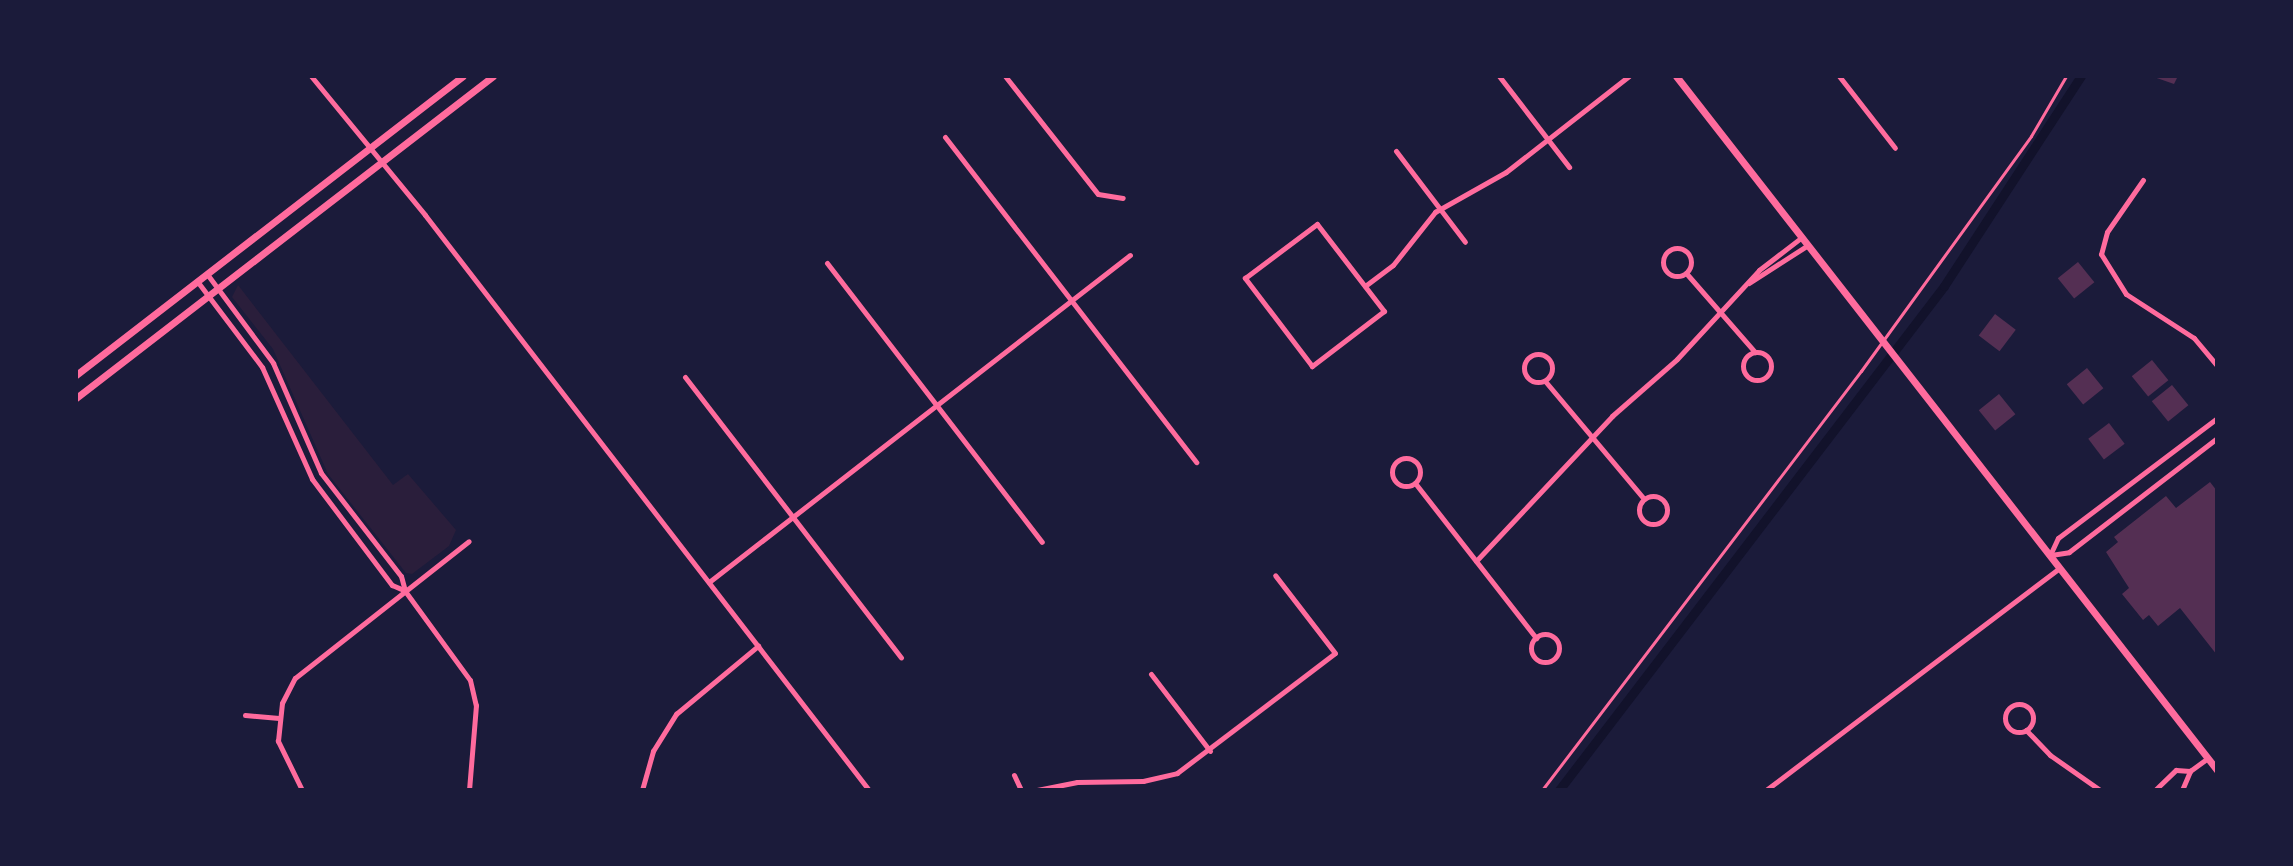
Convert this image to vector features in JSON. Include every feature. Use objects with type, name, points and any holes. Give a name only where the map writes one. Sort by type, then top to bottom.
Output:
[{"type":"main road","points":[[76,375],[463,76]]},
{"type":"main road","points":[[76,398],[493,76]]},
{"type":"main road","points":[[1676,76],[2217,770]]},
{"type":"street","points":[[311,76],[379,163],[425,215],[869,790]]},
{"type":"street","points":[[1005,76],[1098,194],[1123,198]]},
{"type":"street","points":[[1499,76],[1569,167]]},
{"type":"street","points":[[1365,286],[1393,265],[1440,209],[1506,172],[1629,76]]},
{"type":"street","points":[[1839,76],[1895,148]]},
{"type":"street","points":[[945,137],[1196,462]]},
{"type":"street","points":[[1396,151],[1465,242]]},
{"type":"street","points":[[2143,180],[2107,232],[2101,254],[2126,294],[2194,338],[2217,365]]},
{"type":"street","points":[[1317,224],[1365,286],[1384,311],[1312,366],[1245,278],[1317,224]]},
{"type":"street","points":[[1476,561],[1593,436],[1748,284],[1802,237]]},
{"type":"street","points":[[1748,284],[1808,245]]},
{"type":"street","points":[[1679,248],[1687,252],[1691,265],[1686,273],[1672,276],[1665,270],[1666,252],[1679,248]]},
{"type":"street","points":[[709,582],[1130,255]]},
{"type":"street","points":[[827,263],[1042,542]]},
{"type":"street","points":[[1686,273],[1755,352],[1764,354],[1772,365],[1769,374],[1758,381],[1743,370],[1744,361],[1755,352]]},
{"type":"street","points":[[207,274],[273,363],[321,473],[401,576],[405,591],[455,655],[475,694],[469,790]]},
{"type":"street","points":[[197,281],[269,380],[312,479],[392,585],[405,591]]},
{"type":"street","points":[[1545,381],[1552,363],[1545,356],[1532,356],[1524,367],[1527,376],[1545,381],[1644,499],[1663,501],[1667,509],[1662,521],[1649,524],[1641,518],[1644,499]]},
{"type":"street","points":[[685,377],[901,657]]},
{"type":"street","points":[[2050,555],[2058,538],[2217,418]]},
{"type":"street","points":[[2050,555],[2069,552],[2217,438]]},
{"type":"street","points":[[1399,459],[1417,462],[1420,471],[1415,483],[1402,486],[1394,480],[1392,471],[1399,459]]},
{"type":"street","points":[[1415,483],[1536,638],[1533,657],[1541,662],[1554,660],[1559,652],[1556,639],[1547,634],[1536,638]]},
{"type":"street","points":[[302,790],[281,755],[279,718],[295,678],[469,541]]},
{"type":"street","points":[[1766,790],[2060,568]]},
{"type":"street","points":[[1037,790],[1077,782],[1158,779],[1192,765],[1335,653],[1275,575]]},
{"type":"street","points":[[642,790],[653,751],[676,714],[758,646]]},
{"type":"street","points":[[1151,674],[1210,751]]},
{"type":"street","points":[[2026,730],[2033,719],[2031,710],[2011,707],[2006,718],[2009,727],[2026,730],[2050,755],[2100,790]]},
{"type":"street","points":[[245,715],[279,718]]},
{"type":"street","points":[[2182,790],[2190,771],[2208,758]]},
{"type":"street","points":[[2155,790],[2176,770],[2190,771]]},
{"type":"street","points":[[1014,775],[1021,790]]},
{"type":"lane","points":[[1542,790],[1882,341],[2031,136],[2066,76]]},
{"type":"shaded area","points":[[238,285],[393,485],[408,474],[456,530],[449,546],[412,574],[406,573],[328,474],[273,349],[232,297]]},
{"type":"building","points":[[2151,76],[2178,76],[2174,84]]},
{"type":"building","points":[[2078,262],[2094,282],[2074,299],[2058,278]]},
{"type":"building","points":[[1995,314],[2016,330],[2000,351],[1979,336]]},
{"type":"building","points":[[2152,360],[2168,380],[2148,397],[2132,376]]},
{"type":"building","points":[[2087,368],[2103,388],[2083,405],[2067,384]]},
{"type":"building","points":[[2172,385],[2188,405],[2168,422],[2152,401]]},
{"type":"building","points":[[1999,394],[2015,414],[1995,431],[1979,410]]},
{"type":"building","points":[[2109,423],[2125,444],[2104,459],[2088,439]]},
{"type":"building","points":[[2210,482],[2217,491],[2217,655],[2180,608],[2158,626],[2149,615],[2143,620],[2122,594],[2129,588],[2106,552],[2118,542],[2114,537],[2166,496],[2176,508]]},
{"type":"waterway","points":[[1559,790],[1944,286],[2081,76]]}]
